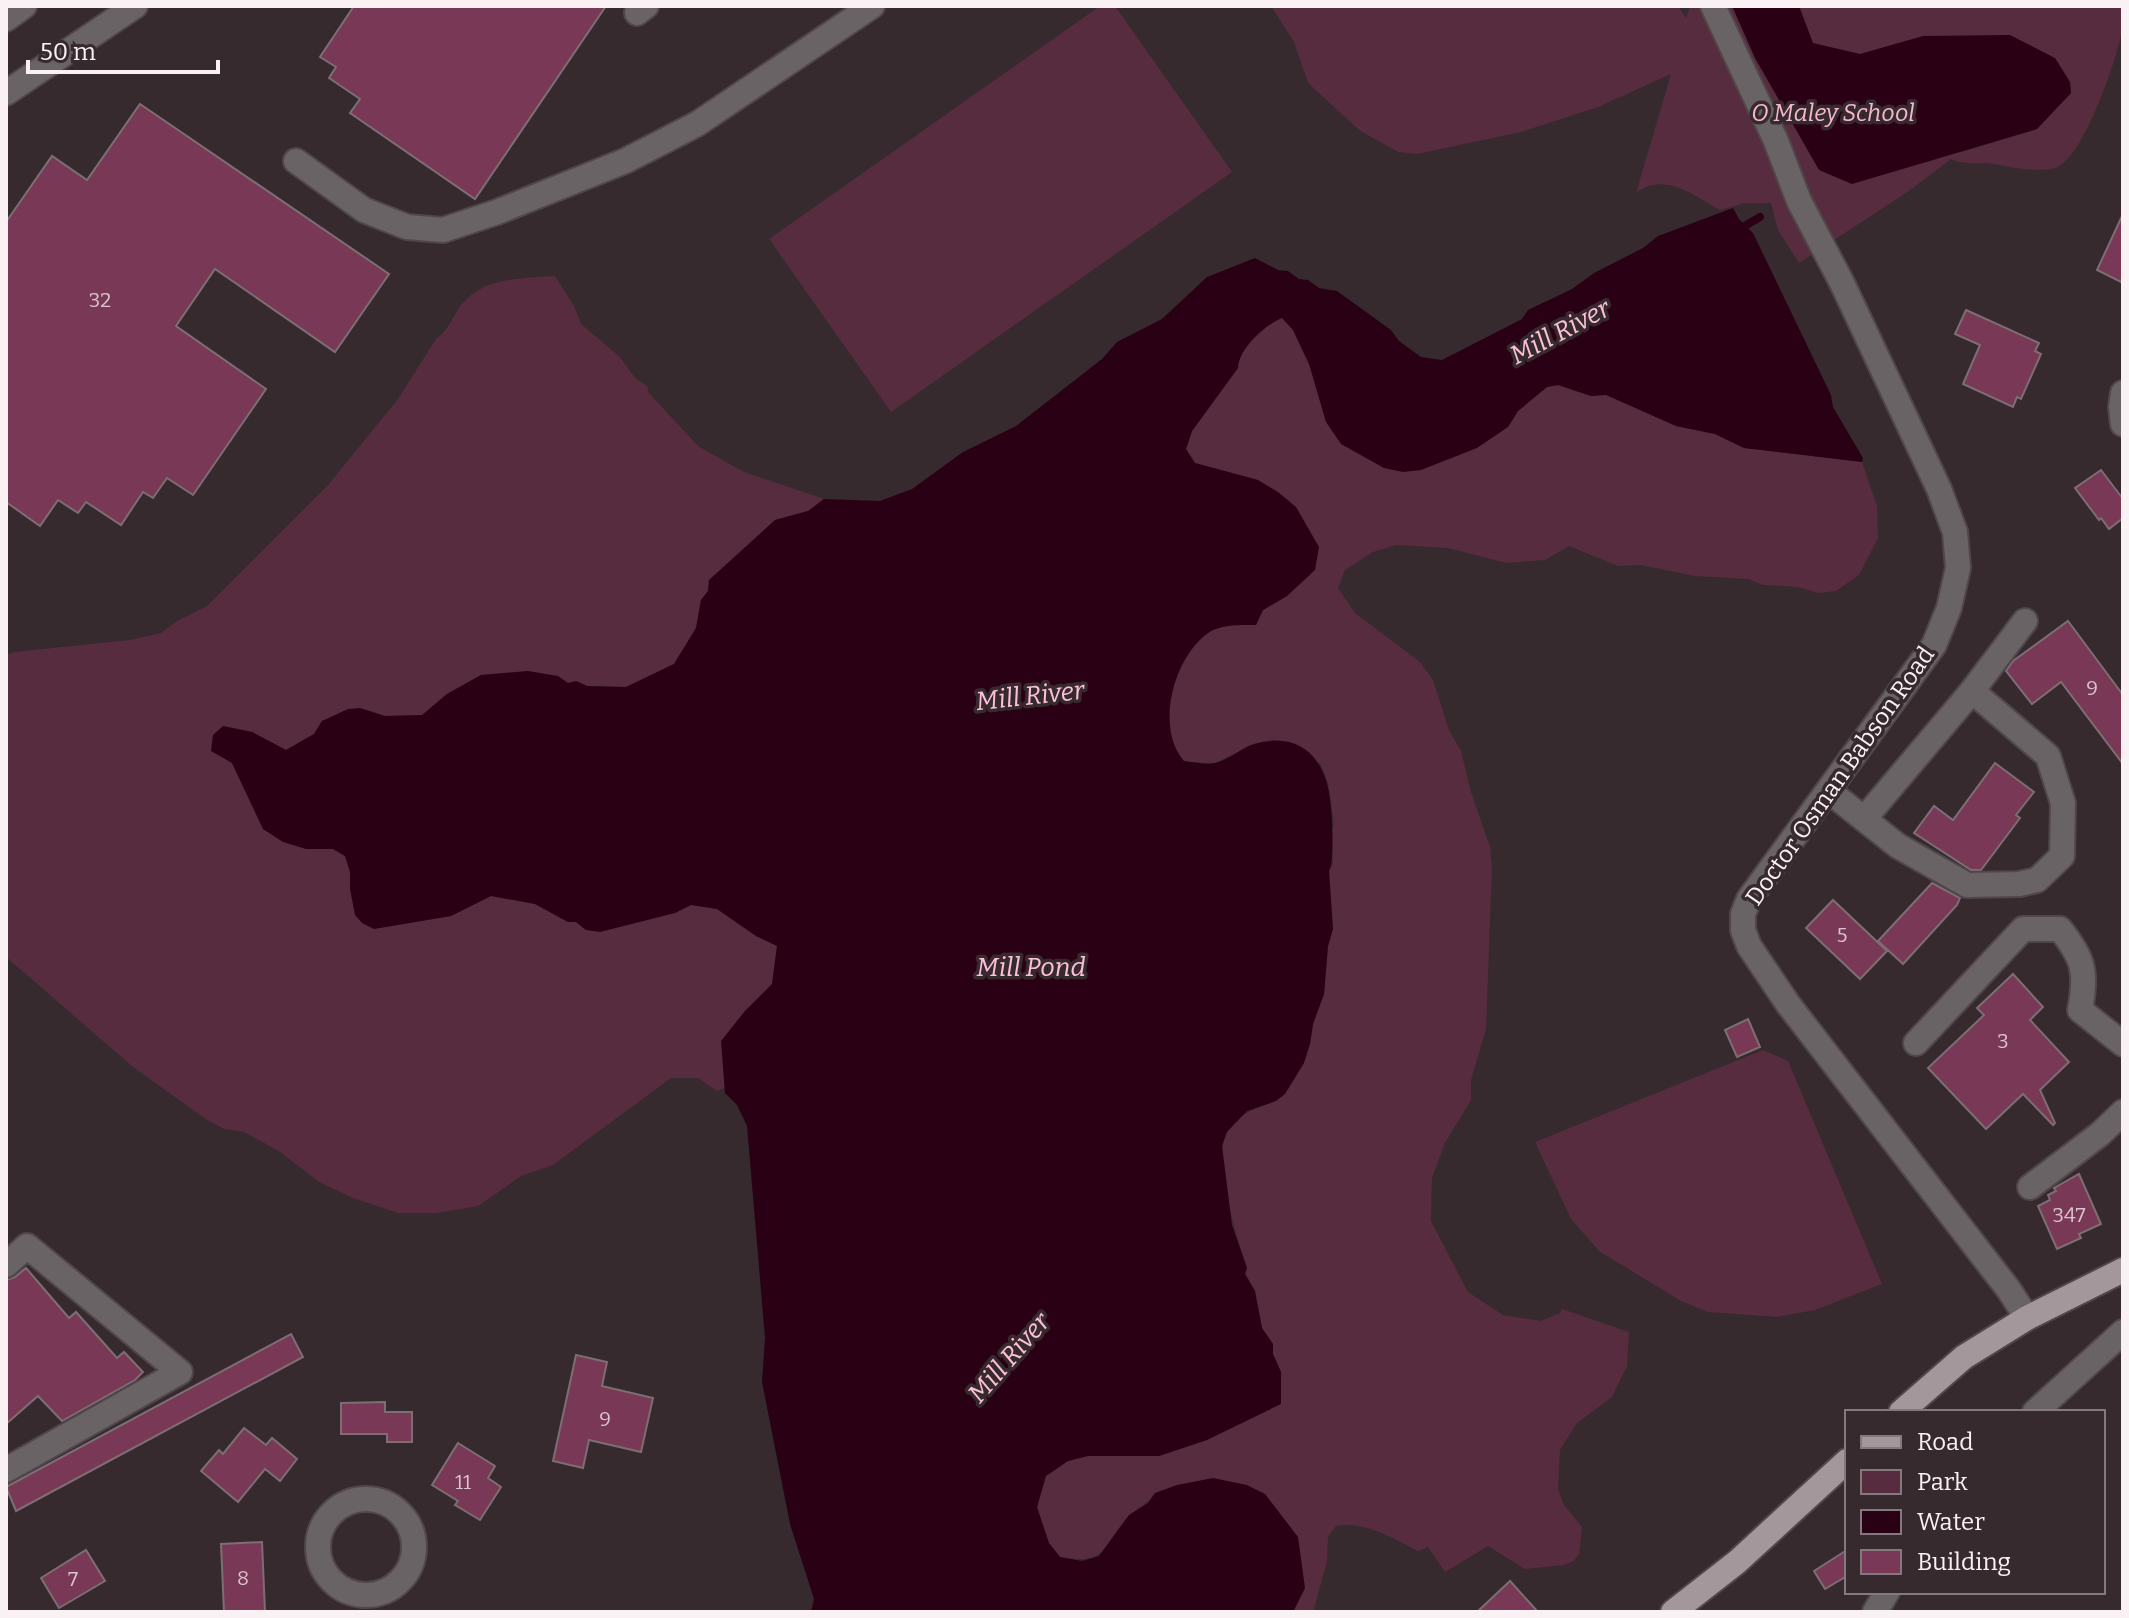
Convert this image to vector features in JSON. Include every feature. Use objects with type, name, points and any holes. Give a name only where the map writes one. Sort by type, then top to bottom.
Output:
[{"type":"main road","points":[[1903,1410],[1964,1357],[2027,1318],[2123,1270]]},
{"type":"main road","points":[[1673,1612],[1737,1562],[1845,1463]]},
{"type":"street","points":[[6,19],[24,6]]},
{"type":"street","points":[[6,93],[135,6]]},
{"type":"street","points":[[296,161],[364,210],[407,227],[443,230],[625,161],[697,124],[872,6]]},
{"type":"street","name":"Doctor Osman Babson Road","points":[[1713,6],[1776,141],[1799,201],[1842,283],[1939,489],[1955,532],[1958,568],[1949,608],[1934,645],[1830,792],[1749,899],[1743,914],[1743,930],[1749,946],[1788,1004],[2009,1290],[2027,1318]]},
{"type":"street","points":[[2123,393],[2123,424]]},
{"type":"street","points":[[1864,819],[1972,691],[2025,621]]},
{"type":"street","points":[[1830,792],[1898,846],[1967,885],[2019,884],[2037,880],[2062,856],[2063,803],[2048,756],[1972,691]]},
{"type":"street","points":[[1916,1043],[2023,929],[2060,929],[2078,950],[2083,975],[2080,1010],[2123,1044]]},
{"type":"street","points":[[2030,1187],[2100,1134],[2123,1112]]},
{"type":"street","points":[[6,1265],[27,1246],[180,1372],[6,1470]]},
{"type":"street","points":[[2037,1410],[2123,1332]]},
{"type":"street","points":[[361,1499],[380,1501],[396,1509],[408,1524],[414,1542],[412,1561],[403,1578],[372,1604],[335,1585],[323,1570],[317,1552],[319,1533],[328,1516],[343,1505],[361,1499]]},
{"type":"street","points":[[1875,1612],[1886,1594]]},
{"type":"green space","points":[[1100,6],[1115,6],[1232,172],[891,412],[769,239]]},
{"type":"green space","name":"O Maley School","points":[[1271,6],[1678,6],[1686,18],[1690,6],[2123,6],[2123,25],[2115,58],[2088,127],[2066,161],[2055,168],[2040,170],[1951,159],[1909,191],[1799,263],[1778,230],[1771,203],[1745,203],[1720,210],[1668,185],[1658,184],[1636,193],[1671,74],[1598,107],[1521,132],[1417,154],[1398,152],[1359,130],[1308,83],[1294,42]],"holes":[[[2055,58],[2070,82],[2071,93],[2037,129],[1958,153]]]},
{"type":"green space","points":[[555,276],[574,306],[581,324],[619,356],[635,378],[647,386],[649,393],[698,446],[744,472],[824,499],[809,511],[775,520],[701,600],[696,628],[674,664],[626,687],[587,686],[576,681],[568,683],[528,671],[481,675],[447,694],[423,715],[385,716],[360,708],[322,721],[314,734],[286,750],[252,732],[223,726],[232,763],[263,829],[306,849],[333,849],[345,856],[350,872],[350,889],[362,923],[374,928],[451,916],[491,896],[535,904],[568,922],[576,922],[586,930],[675,913],[691,905],[717,909],[756,936],[777,946],[772,984],[745,1011],[722,1041],[725,1087],[717,1091],[698,1078],[671,1078],[553,1165],[521,1176],[478,1206],[436,1213],[398,1213],[353,1198],[319,1182],[279,1151],[244,1132],[224,1129],[207,1120],[133,1067],[6,957],[6,655],[130,640],[161,633],[207,606],[328,485],[398,399],[436,339],[471,295],[481,288],[504,281]]},
{"type":"green space","points":[[1282,318],[1293,330],[1309,364],[1508,427],[1518,411],[1547,387],[1558,385],[1591,396],[1606,394],[1676,426],[1715,434],[1744,448],[1862,462],[1877,506],[1878,538],[1859,575],[1836,591],[1818,593],[1798,587],[1763,585],[1748,579],[1695,576],[1641,565],[1618,566],[1569,546],[1545,560],[1506,563],[1448,548],[1396,545],[1373,552],[1345,570],[1338,588],[1355,613],[1420,662],[1433,680],[1449,730],[1461,751],[1490,847],[1492,867],[1486,1029],[1471,1080],[1471,1100],[1445,1143],[1432,1178],[1431,1221],[1468,1292],[1503,1315],[1541,1321],[1560,1313],[1562,1309],[1629,1332],[1627,1366],[1612,1397],[1577,1423],[1560,1450],[1558,1489],[1564,1505],[1582,1527],[1579,1554],[1574,1561],[1525,1569],[1488,1546],[1445,1572],[1428,1547],[1418,1551],[1368,1528],[1336,1526],[1328,1537],[1327,1562],[1313,1612],[1293,1612],[1305,1588],[1155,1493],[1126,1519],[1101,1552],[1086,1559],[1060,1557],[1049,1543],[1037,1507],[1046,1476],[1068,1461],[1088,1456],[1159,1456],[1207,1440],[1281,1372],[1273,1354],[1273,1344],[1262,1328],[1255,1291],[1245,1273],[1247,1267],[1224,1180],[1223,1146],[1226,1134],[1235,1121],[1276,1101],[1310,1044],[1313,1024],[1324,994],[1328,946],[1333,929],[1329,871],[1333,864],[1330,833],[1334,825],[1328,783],[1320,763],[1254,744],[1215,763],[1184,762],[1175,748],[1170,713],[1177,676],[1196,644],[1219,628],[1256,625],[1263,610],[1287,596],[1258,480],[1195,463],[1186,450],[1192,431],[1238,368],[1248,345],[1268,326]]},
{"type":"green space","points":[[1763,1050],[1788,1061],[1882,1284],[1815,1310],[1777,1317],[1708,1312],[1681,1301],[1599,1251],[1571,1219],[1535,1142]]},
{"type":"water","points":[[1732,6],[1799,6],[1813,43],[1860,54],[1923,36],[2010,35],[2055,58],[2070,82],[2071,93],[2037,129],[1852,184],[1819,170],[1755,58]]},
{"type":"water","name":"Mill Pond","points":[[1733,208],[1753,233],[1831,395],[1833,407],[1863,458],[1862,462],[1744,448],[1715,434],[1676,426],[1606,395],[1591,396],[1558,385],[1547,387],[1518,411],[1508,427],[1477,448],[1421,470],[1403,472],[1384,468],[1341,444],[1326,422],[1309,364],[1293,330],[1282,318],[1268,326],[1248,345],[1238,368],[1192,431],[1186,449],[1195,463],[1258,480],[1278,492],[1296,507],[1319,547],[1315,570],[1287,596],[1263,610],[1256,625],[1219,628],[1196,644],[1177,676],[1170,713],[1175,747],[1184,761],[1215,763],[1254,744],[1270,741],[1296,744],[1307,750],[1322,770],[1330,799],[1332,847],[1329,871],[1333,929],[1328,946],[1324,994],[1313,1024],[1310,1044],[1304,1063],[1285,1094],[1276,1101],[1247,1111],[1227,1132],[1222,1146],[1232,1225],[1247,1268],[1245,1274],[1255,1291],[1262,1328],[1273,1344],[1273,1354],[1281,1372],[1281,1404],[1207,1440],[1159,1456],[1088,1456],[1068,1461],[1046,1476],[1037,1507],[1049,1543],[1060,1557],[1082,1561],[1099,1556],[1129,1515],[1148,1503],[1155,1493],[1213,1478],[1247,1485],[1265,1494],[1298,1537],[1305,1588],[1293,1612],[811,1612],[814,1599],[790,1524],[762,1382],[765,1338],[747,1126],[737,1105],[725,1093],[721,1041],[772,984],[777,946],[756,936],[717,909],[691,905],[675,913],[600,932],[586,930],[576,922],[568,922],[535,904],[491,896],[451,916],[374,929],[355,915],[345,856],[333,849],[306,849],[283,842],[263,829],[232,763],[211,751],[213,735],[223,726],[252,732],[286,750],[314,734],[322,721],[348,709],[360,708],[385,716],[422,715],[447,694],[481,675],[528,671],[558,676],[568,683],[576,681],[587,686],[626,687],[674,664],[696,628],[701,600],[708,591],[709,580],[775,520],[808,511],[824,499],[880,501],[912,489],[963,452],[1016,426],[1102,359],[1117,342],[1162,319],[1207,277],[1255,258],[1278,270],[1288,271],[1299,279],[1308,280],[1319,288],[1337,291],[1391,330],[1399,341],[1421,357],[1442,360],[1522,319],[1528,310],[1572,289],[1658,236]]},
{"type":"building","points":[[354,6],[606,6],[475,199],[350,113],[360,99],[329,78],[336,67],[320,57]]},
{"type":"building","points":[[140,104],[389,274],[335,352],[215,269],[176,326],[266,389],[193,495],[167,478],[153,498],[143,492],[121,525],[86,502],[78,513],[58,500],[40,526],[6,502],[6,222],[52,156],[87,180]]},
{"type":"building","points":[[2123,214],[2123,283],[2097,270]]},
{"type":"building","points":[[1966,310],[2039,343],[2035,351],[2041,354],[2021,399],[2017,397],[2013,407],[1963,384],[1980,345],[1955,334]]},
{"type":"building","points":[[2101,470],[2123,499],[2123,518],[2109,529],[2075,488]]},
{"type":"building","points":[[2068,621],[2123,695],[2123,764],[2061,682],[2032,704],[2006,671],[2013,661]]},
{"type":"building","points":[[1995,763],[2034,792],[2016,815],[2020,818],[1981,870],[1971,870],[1914,833],[1934,806],[1953,820]]},
{"type":"building","points":[[1932,883],[1960,898],[1903,964],[1878,941]]},
{"type":"building","points":[[1833,900],[1887,951],[1860,979],[1806,928]]},
{"type":"building","points":[[2013,974],[2043,1007],[2030,1020],[2069,1062],[2040,1090],[2055,1123],[2053,1125],[2023,1094],[1986,1129],[1928,1068],[1984,1015],[1977,1008]]},
{"type":"building","points":[[1748,1019],[1760,1047],[1737,1057],[1725,1030]]},
{"type":"building","points":[[2079,1174],[2101,1224],[2057,1249],[2038,1206],[2050,1200],[2048,1195],[2056,1191],[2054,1188]]},
{"type":"building","points":[[26,1268],[69,1318],[76,1312],[117,1358],[124,1352],[143,1372],[135,1380],[62,1421],[38,1396],[6,1424],[6,1280]]},
{"type":"building","points":[[291,1334],[303,1357],[16,1511],[6,1487]]},
{"type":"building","points":[[576,1355],[607,1362],[602,1386],[653,1398],[641,1452],[589,1440],[583,1468],[553,1461]]},
{"type":"building","points":[[385,1402],[385,1412],[412,1412],[412,1442],[387,1442],[387,1434],[341,1434],[341,1403]]},
{"type":"building","points":[[244,1428],[266,1445],[272,1438],[297,1459],[280,1481],[265,1469],[238,1502],[201,1471],[219,1450],[223,1454]]},
{"type":"building","points":[[458,1443],[495,1466],[488,1478],[501,1487],[480,1520],[455,1505],[458,1501],[432,1485]]},
{"type":"building","points":[[262,1542],[265,1612],[224,1612],[221,1544]]},
{"type":"building","points":[[86,1550],[105,1581],[59,1608],[41,1578]]},
{"type":"building","points":[[1845,1551],[1845,1577],[1825,1589],[1814,1571]]},
{"type":"building","points":[[1510,1581],[1538,1612],[1477,1612]]},
{"type":"waterway","name":"Mill River","points":[[1736,231],[1760,217]]}]
